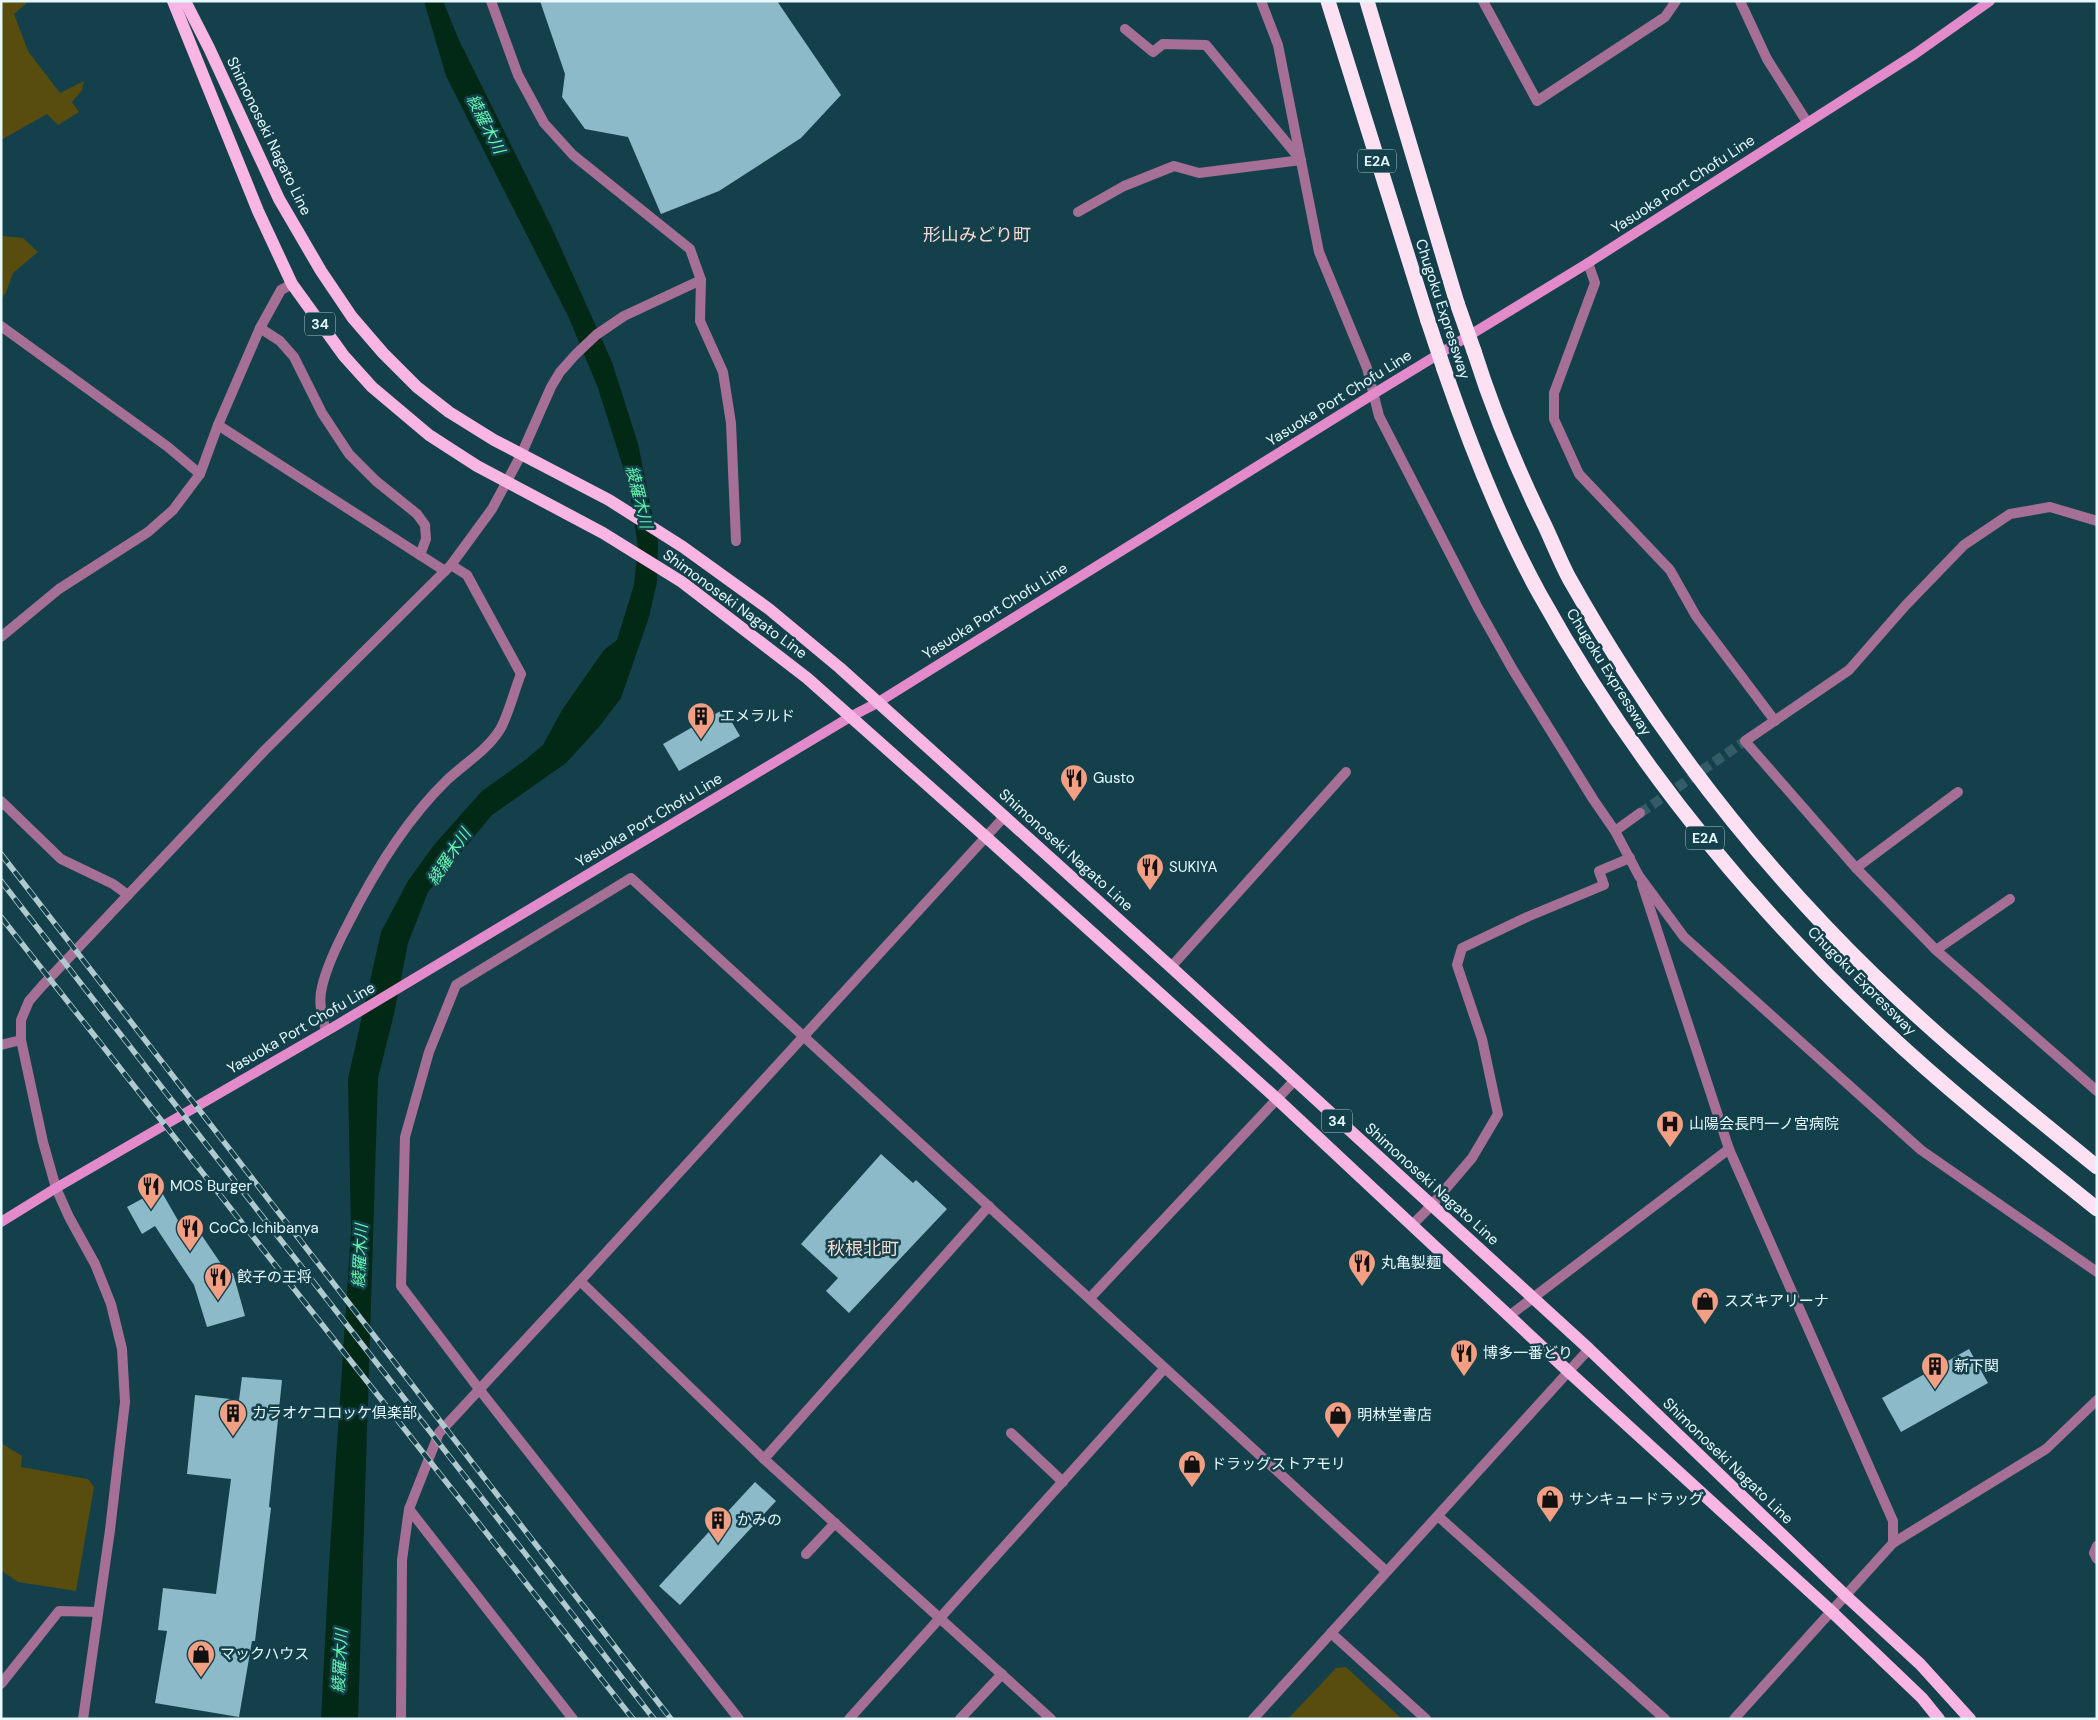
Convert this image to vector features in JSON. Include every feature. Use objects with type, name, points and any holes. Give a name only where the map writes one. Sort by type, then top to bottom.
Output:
[{"type":"highway","name":"Chugoku Expressway","points":[[1328,1],[1459,414],[1497,506],[1538,592],[1586,674],[1643,758],[1722,859],[1803,949],[1870,1017],[1971,1107],[2097,1209]]},
{"type":"highway","name":"Chugoku Expressway","points":[[1367,1],[1457,302],[1488,396],[1528,492],[1568,576],[1614,654],[1673,743],[1745,837],[1827,928],[1906,1005],[1992,1082],[2097,1167]]},
{"type":"main road","name":"Shimonoseki Nagato Line","points":[[173,1],[258,211],[292,284],[344,356],[372,387],[429,435],[506,482],[602,533],[682,582],[807,678],[986,836],[1276,1099],[1568,1372],[1831,1611],[1922,1698],[1939,1719]]},
{"type":"main road","name":"Shimonoseki Nagato Line","points":[[185,1],[209,48],[279,199],[321,271],[352,317],[383,353],[417,387],[449,412],[521,455],[609,500],[683,547],[769,609],[840,668],[1589,1349],[1845,1595],[1920,1664],[1970,1719]]},
{"type":"main road","name":"Yasuoka Port Chofu Line","points":[[1,1222],[56,1188],[337,1025],[877,702],[1588,263],[1915,54],[1990,1]]},
{"type":"street","points":[[491,1],[518,75],[544,123],[573,155],[690,250],[701,280],[700,321],[723,372],[731,423],[736,541]]},
{"type":"street","points":[[1261,1],[1278,45],[1319,252],[1367,368],[1375,393],[1379,416],[1478,608],[1513,670],[1593,799],[1616,831],[1639,876],[1729,1149],[1892,1522],[1893,1542]]},
{"type":"street","points":[[1482,1],[1537,100],[1664,17],[1676,1]]},
{"type":"street","points":[[1740,1],[1767,59],[1807,122]]},
{"type":"street","points":[[1125,29],[1153,52],[1163,44],[1206,44],[1301,160]]},
{"type":"street","points":[[1078,212],[1124,186],[1174,166],[1199,173],[1301,160]]},
{"type":"street","points":[[1588,263],[1595,283],[1554,393],[1554,419],[1579,474],[1670,570],[1696,616],[1775,721]]},
{"type":"street","points":[[83,1719],[125,1402],[122,1349],[112,1304],[56,1188],[43,1142],[21,1040],[21,1020],[30,1001],[128,895],[265,750],[448,568],[492,508],[521,455],[560,372],[596,335],[624,316],[701,280]]},
{"type":"street","points":[[1,637],[59,588],[148,532],[173,510],[200,474],[218,425],[260,328],[281,290],[292,284]]},
{"type":"street","points":[[1,326],[168,447],[200,474]]},
{"type":"street","points":[[260,328],[280,341],[294,357],[322,413],[349,454],[376,482],[417,514],[425,525],[426,539],[420,555]]},
{"type":"street","points":[[218,425],[420,555],[467,575],[521,674],[500,730],[486,746],[446,781],[391,850],[363,894],[335,949],[322,987],[320,1008],[326,1031]]},
{"type":"street","points":[[2097,521],[2050,507],[2010,514],[1964,545],[1849,670],[1745,741],[1856,868],[1936,950],[2097,1091]]},
{"type":"street","points":[[1171,967],[1346,772]]},
{"type":"street","points":[[1856,868],[1958,792]]},
{"type":"street","points":[[1,801],[61,859],[113,884],[128,895]]},
{"type":"street","points":[[1616,831],[1640,813]]},
{"type":"street","points":[[401,1719],[402,1560],[409,1509],[439,1433],[1005,816]]},
{"type":"street","points":[[1412,1225],[1472,1158],[1498,1114],[1482,1039],[1457,966],[1462,948],[1527,917],[1604,885],[1599,871],[1630,858]]},
{"type":"street","points":[[1639,876],[1684,937],[1921,1150],[2097,1272]]},
{"type":"street","points":[[739,1719],[479,1389],[401,1286],[405,1137],[429,1052],[456,985],[631,878],[1090,1298],[1164,1370],[1386,1571]]},
{"type":"street","points":[[1936,950],[2010,899]]},
{"type":"street","points":[[1,1045],[21,1040]]},
{"type":"street","points":[[1090,1298],[1294,1081]]},
{"type":"street","points":[[1509,1316],[1729,1149]]},
{"type":"street","points":[[764,1459],[989,1206]]},
{"type":"street","points":[[580,1281],[764,1459],[1051,1719]]},
{"type":"street","points":[[1253,1719],[1386,1571],[1439,1517],[1589,1349]]},
{"type":"street","points":[[849,1719],[1164,1370]]},
{"type":"street","points":[[1734,1719],[1893,1542],[2046,1449],[2097,1400]]},
{"type":"street","points":[[1011,1433],[1063,1482]]},
{"type":"street","points":[[409,1509],[573,1719]]},
{"type":"street","points":[[1439,1517],[1665,1719]]},
{"type":"street","points":[[806,1554],[835,1523]]},
{"type":"street","points":[[2097,1546],[2094,1553],[2097,1559]]},
{"type":"street","points":[[1,1684],[59,1611],[98,1612]]},
{"type":"street","points":[[1331,1634],[1426,1719]]},
{"type":"street","points":[[960,1719],[1002,1674]]},
{"type":"shaded area","points":[[1,1],[29,1],[14,14],[28,51],[60,93],[84,81],[82,90],[72,102],[79,112],[58,125],[47,114],[1,140]]},
{"type":"shaded area","points":[[1,233],[3,236],[23,238],[38,252],[13,273],[1,300]]},
{"type":"shaded area","points":[[1,1443],[22,1456],[21,1467],[88,1479],[94,1487],[76,1591],[18,1582],[2,1571]]},
{"type":"shaded area","points":[[1346,1667],[1402,1719],[1288,1719],[1336,1668]]},
{"type":"water","name":"綾羅木川","points":[[424,1],[443,1],[458,38],[551,226],[612,362],[638,444],[658,542],[657,582],[649,617],[621,698],[599,727],[566,763],[492,815],[428,892],[408,943],[394,1014],[378,1078],[358,1719],[321,1719],[351,1232],[348,1079],[381,932],[408,881],[434,845],[482,791],[543,745],[562,710],[604,650],[617,640],[634,585],[638,547],[629,486],[598,388],[569,318],[446,76]]},
{"type":"building","points":[[540,1],[777,1],[841,95],[801,138],[719,191],[661,214],[628,137],[585,129],[562,97],[565,74]]},
{"type":"building","name":"エメラルド","points":[[724,709],[740,736],[679,771],[663,744]]},
{"type":"building","points":[[881,1154],[913,1183],[916,1180],[947,1209],[849,1313],[826,1291],[838,1278],[801,1244]]},
{"type":"building","points":[[160,1189],[184,1231],[194,1224],[228,1274],[233,1273],[245,1316],[207,1327],[194,1285],[155,1226],[142,1234],[127,1207]]},
{"type":"building","name":"新下関","points":[[1969,1349],[1988,1383],[1901,1432],[1882,1398]]},
{"type":"building","points":[[242,1377],[282,1380],[269,1507],[271,1508],[255,1641],[252,1641],[239,1717],[155,1703],[167,1631],[158,1630],[163,1588],[216,1594],[231,1479],[187,1474],[195,1395],[239,1400]]},
{"type":"building","name":"かみの","points":[[755,1482],[776,1501],[680,1605],[659,1586]]},
{"type":"tunnel","points":[[1640,813],[1745,741]]},
{"type":"railway","points":[[1,854],[671,1719]]},
{"type":"railway","points":[[1,881],[654,1719]]},
{"type":"railway","points":[[1,917],[633,1719]]},
{"type":"place","name":"エメラルド","points":[[701,740]]},
{"type":"place","name":"Gusto","points":[[1074,802]]},
{"type":"place","name":"SUKIYA","points":[[1150,891]]},
{"type":"place","name":"山陽会長門一ノ宮病院","points":[[1670,1148]]},
{"type":"place","name":"MOS Burger","points":[[151,1210]]},
{"type":"place","name":"CoCo Ichibanya","points":[[190,1252]]},
{"type":"place","name":"丸亀製麺","points":[[1362,1287]]},
{"type":"place","name":"餃子の王将","points":[[218,1301]]},
{"type":"place","name":"スズキアリーナ","points":[[1705,1325]]},
{"type":"place","name":"博多一番どり","points":[[1464,1377]]},
{"type":"place","name":"新下関","points":[[1935,1390]]},
{"type":"place","name":"カラオケコロッケ倶楽部","points":[[233,1437]]},
{"type":"place","name":"明林堂書店","points":[[1338,1439]]},
{"type":"place","name":"ドラッグストアモリ","points":[[1192,1488]]},
{"type":"place","name":"サンキュードラッグ","points":[[1550,1523]]},
{"type":"place","name":"かみの","points":[[718,1544]]},
{"type":"place","name":"マックハウス","points":[[201,1678]]},
{"type":"district","name":"形山みどり町","points":[[977,235]]},
{"type":"district","name":"秋根北町","points":[[863,1249]]}]
